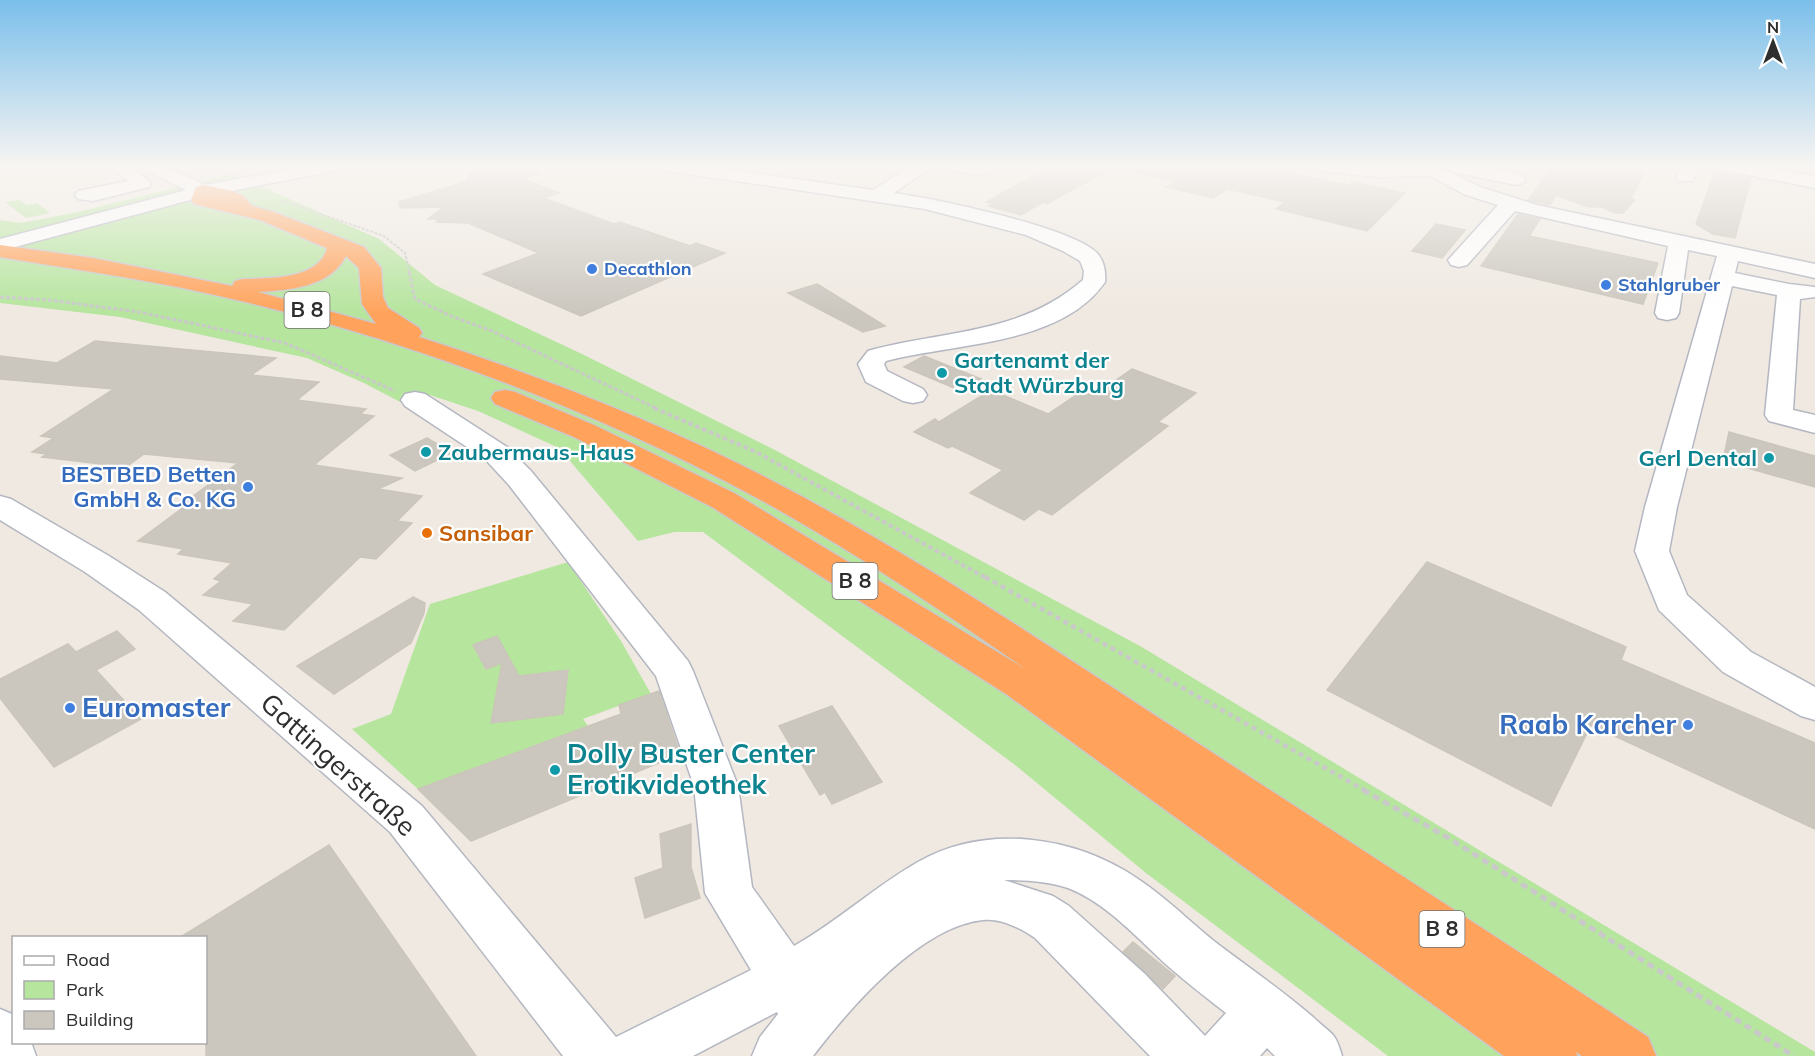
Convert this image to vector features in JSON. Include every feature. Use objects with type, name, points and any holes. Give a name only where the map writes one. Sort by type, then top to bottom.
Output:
[{"type":"highway","points":[[258,214],[338,244],[366,260],[372,270],[372,295],[376,310],[384,319],[446,352]]},
{"type":"highway","points":[[166,278],[242,286],[283,283],[308,277],[324,270],[335,262],[338,255],[338,244]]},
{"type":"highway","name":"B 8","points":[[0,251],[166,278],[312,311],[446,352],[550,391],[718,466],[859,543],[1048,665],[1629,1056]]},
{"type":"highway","name":"B 8","points":[[0,266],[199,301],[366,346],[541,412],[695,486],[812,554],[1020,684],[1550,1056]]},
{"type":"street","points":[[0,245],[116,214]]},
{"type":"street","points":[[913,395],[875,376],[871,364],[878,356],[1023,326],[1049,315],[1074,300],[1094,282],[1095,271],[1089,257],[1071,246],[1033,231],[969,214]]},
{"type":"street","points":[[1458,260],[1500,214]]},
{"type":"street","points":[[1556,214],[1680,242],[1726,265],[1789,291],[1815,293]]},
{"type":"street","points":[[1667,313],[1675,257],[1680,242]]},
{"type":"street","points":[[1726,265],[1815,271]]},
{"type":"street","points":[[1726,265],[1661,507],[1652,551],[1672,601],[1737,662],[1815,705]]},
{"type":"street","points":[[1789,291],[1779,415],[1815,424]]},
{"type":"street","points":[[415,400],[496,453],[520,478],[674,671],[716,786],[729,893],[791,1017]]},
{"type":"street","name":"Gattingerstraße","points":[[0,506],[97,564],[152,601],[406,819],[597,1056]]},
{"type":"street","points":[[791,1017],[843,944],[919,888],[952,868],[997,859],[1035,860],[1077,870],[1113,888],[1200,962],[1265,1010],[1315,1056]]},
{"type":"street","points":[[636,1056],[791,1017],[894,936],[945,906],[985,897],[1040,914],[1077,945],[1151,1016],[1187,1056]]},
{"type":"street","points":[[1224,1056],[1265,1010]]},
{"type":"street","points":[[0,1036],[9,1056]]},
{"type":"path","points":[[321,214],[384,236],[405,253],[416,299],[492,331],[616,391],[756,452],[1060,618],[1447,837],[1794,1056]]},
{"type":"path","points":[[0,297],[49,300],[139,312],[285,344],[370,378],[415,400]]},
{"type":"green space","points":[[21,214],[44,214],[26,218]]},
{"type":"green space","points":[[66,214],[323,214],[379,239],[435,285],[582,354],[773,449],[1140,646],[1815,1052],[1815,1056],[1388,1056],[1146,873],[1015,765],[703,532],[674,532],[638,541],[559,448],[478,411],[430,395],[404,404],[364,383],[307,358],[120,317],[0,303],[0,220],[21,223]]},
{"type":"green space","points":[[568,562],[621,641],[651,694],[583,719],[588,726],[418,789],[352,729],[391,714],[430,604]]},
{"type":"building","name":"Decathlon","points":[[434,214],[588,214],[614,224],[620,222],[690,246],[696,243],[725,253],[581,316],[483,274],[539,253],[468,223],[436,222],[439,219],[428,219]]},
{"type":"building","points":[[1298,214],[1384,214],[1367,231]]},
{"type":"building","name":"Stahlgruber","points":[[1518,214],[1540,219],[1529,236],[1658,263],[1643,304],[1481,266]]},
{"type":"building","points":[[1699,214],[1741,214],[1735,238],[1713,234],[1696,224]]},
{"type":"building","points":[[1436,224],[1465,230],[1442,258],[1412,251]]},
{"type":"building","points":[[817,284],[885,326],[863,332],[788,293]]},
{"type":"building","points":[[95,341],[276,358],[251,375],[319,382],[297,400],[366,409],[360,414],[374,416],[314,465],[402,478],[378,489],[422,496],[397,521],[412,523],[376,559],[360,557],[284,630],[233,621],[253,604],[203,595],[221,581],[214,579],[232,563],[178,554],[183,549],[138,541],[181,509],[177,508],[238,463],[144,454],[126,467],[42,457],[47,454],[32,452],[54,438],[41,436],[114,389],[0,379],[0,356],[57,363]]},
{"type":"building","name":"Gartenamt der Stadt Würzburg","points":[[924,356],[981,379],[961,391],[904,367]]},
{"type":"building","points":[[1132,369],[1196,393],[1158,422],[1168,426],[1052,515],[1039,509],[1024,520],[970,493],[1003,470],[952,446],[948,448],[914,432],[935,419],[939,422],[991,390],[1048,414],[1082,391],[1093,396]]},
{"type":"building","name":"Gerl Dental","points":[[1729,432],[1815,456],[1815,487],[1723,461]]},
{"type":"building","name":"Zaubermaus-Haus","points":[[427,438],[452,453],[415,471],[390,455]]},
{"type":"building","points":[[1427,562],[1626,647],[1621,660],[1815,743],[1815,829],[1591,725],[1551,806],[1327,690]]},
{"type":"building","points":[[413,597],[425,603],[424,613],[411,643],[334,694],[297,666]]},
{"type":"building","name":"Euromaster","points":[[117,631],[135,649],[96,670],[141,719],[54,767],[0,698],[0,679],[68,644],[76,652]]},
{"type":"building","points":[[497,636],[519,676],[568,670],[563,714],[491,723],[502,663],[486,669],[473,645]]},
{"type":"building","name":"Dolly Buster Center Erotikvideothek","points":[[659,691],[680,754],[471,841],[418,789],[621,714],[619,705]]},
{"type":"building","points":[[832,706],[882,782],[832,804],[825,792],[820,795],[779,726]]},
{"type":"building","points":[[691,824],[691,867],[700,898],[645,918],[635,878],[663,868],[660,834]]},
{"type":"building","points":[[329,845],[476,1056],[206,1056],[207,936],[182,936]]},
{"type":"building","points":[[1133,942],[1175,976],[1163,989],[1123,952]]},
{"type":"place","name":"Decathlon","points":[[592,269]]},
{"type":"place","name":"Stahlgruber","points":[[1606,285]]},
{"type":"place","name":"Gartenamt der Stadt Würzburg","points":[[942,373]]},
{"type":"place","name":"Zaubermaus-Haus","points":[[426,452]]},
{"type":"place","name":"Gerl Dental","points":[[1769,458]]},
{"type":"place","name":"BESTBED Betten GmbH & Co. KG","points":[[248,487]]},
{"type":"place","name":"Sansibar","points":[[427,533]]},
{"type":"place","name":"Euromaster","points":[[70,708]]},
{"type":"place","name":"Raab Karcher","points":[[1688,725]]},
{"type":"place","name":"Dolly Buster Center Erotikvideothek","points":[[555,770]]}]
